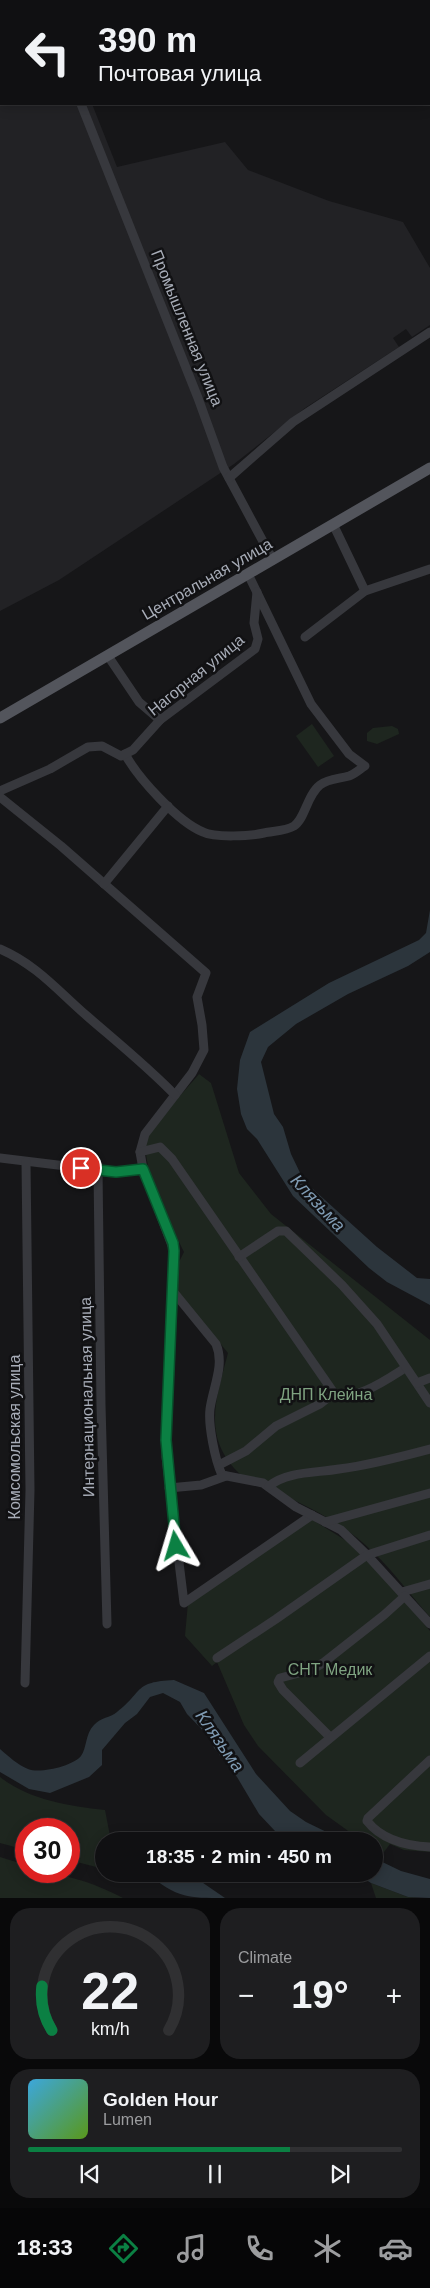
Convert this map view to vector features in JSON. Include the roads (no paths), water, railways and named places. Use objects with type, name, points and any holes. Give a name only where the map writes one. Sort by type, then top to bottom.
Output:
[{"type":"main road","name":"Центральная улица","points":[[0,718],[430,468]]},
{"type":"street","name":"Промышленная улица","points":[[81,105],[229,478],[273,560]]},
{"type":"street","points":[[229,478],[293,422],[430,332]]},
{"type":"street","points":[[333,524],[365,591]]},
{"type":"street","points":[[305,637],[365,591],[430,569]]},
{"type":"street","points":[[0,792],[50,769],[88,747],[102,746],[115,754],[125,754],[135,770],[168,806],[196,828],[209,834],[257,834],[286,829],[298,823],[306,802],[320,785],[326,781],[353,774],[365,766],[349,754],[311,704],[248,574]]},
{"type":"street","name":"Нагорная улица","points":[[125,754],[144,740],[160,720],[255,649],[258,639],[254,623],[257,604],[256,588]]},
{"type":"street","points":[[108,656],[139,702],[160,720]]},
{"type":"street","points":[[0,798],[61,846],[206,973],[196,996],[202,1025],[204,1050],[199,1061],[177,1093],[144,1134],[140,1152],[143,1169],[173,1243],[166,1440],[169,1488],[184,1603],[312,1515]]},
{"type":"street","points":[[104,884],[168,806]]},
{"type":"street","points":[[0,949],[50,981],[177,1093]]},
{"type":"street","points":[[140,1152],[152,1148],[165,1150],[334,1393],[340,1397],[346,1397],[370,1388],[405,1368]]},
{"type":"street","points":[[0,1158],[116,1172],[143,1169]]},
{"type":"street","name":"Комсомольская улица","points":[[25,1683],[30,1490],[26,1162]]},
{"type":"street","name":"Интернациональная улица","points":[[98,1170],[101,1405],[107,1624]]},
{"type":"street","points":[[240,1257],[278,1231],[286,1231],[342,1285],[377,1324],[430,1403]]},
{"type":"street","points":[[172,1290],[216,1344],[219,1351],[220,1360],[210,1410],[211,1429],[222,1474],[263,1483],[296,1507],[341,1530],[367,1555],[430,1624]]},
{"type":"street","points":[[417,1384],[430,1378]]},
{"type":"street","points":[[219,1465],[246,1451],[276,1426],[320,1404],[334,1393]]},
{"type":"street","points":[[269,1486],[294,1476],[340,1469],[430,1450]]},
{"type":"street","points":[[169,1488],[202,1485],[226,1476]]},
{"type":"street","points":[[325,1522],[430,1493]]},
{"type":"street","points":[[217,1658],[367,1555],[430,1536]]},
{"type":"street","points":[[330,1737],[283,1690],[278,1682],[280,1678],[312,1670],[384,1615],[403,1594],[430,1584]]},
{"type":"street","points":[[300,1763],[430,1656]]},
{"type":"street","points":[[430,1760],[367,1821],[385,1835],[402,1844],[430,1847]]},
{"type":"water","name":"Клязьма","points":[[430,910],[430,952],[408,966],[348,994],[296,1024],[268,1047],[261,1062],[274,1114],[283,1127],[291,1154],[304,1181],[377,1247],[417,1278],[430,1279],[430,1305],[387,1282],[369,1268],[293,1196],[257,1139],[247,1129],[241,1114],[237,1089],[240,1060],[250,1032],[329,983],[419,940],[426,933]]},
{"type":"water","name":"Клязьма","points":[[174,1680],[204,1693],[256,1774],[290,1811],[306,1822],[327,1832],[275,1831],[259,1814],[237,1777],[214,1748],[211,1739],[187,1714],[180,1702],[163,1693],[150,1697],[137,1714],[125,1723],[102,1750],[102,1765],[89,1777],[50,1793],[29,1789],[0,1772],[0,1749],[13,1760],[33,1770],[48,1770],[77,1760],[81,1756],[91,1729],[97,1722],[117,1712],[145,1685]]},
{"type":"water","points":[[383,1862],[401,1871],[430,1879],[430,1898],[408,1897],[369,1882],[383,1882]]},
{"type":"water","points":[[158,1882],[202,1882],[225,1898],[192,1897],[167,1888]]},
{"type":"park label","name":"ДНП Клейна","points":[[326,1394]]},
{"type":"park label","name":"СНТ Медик","points":[[330,1669]]}]
